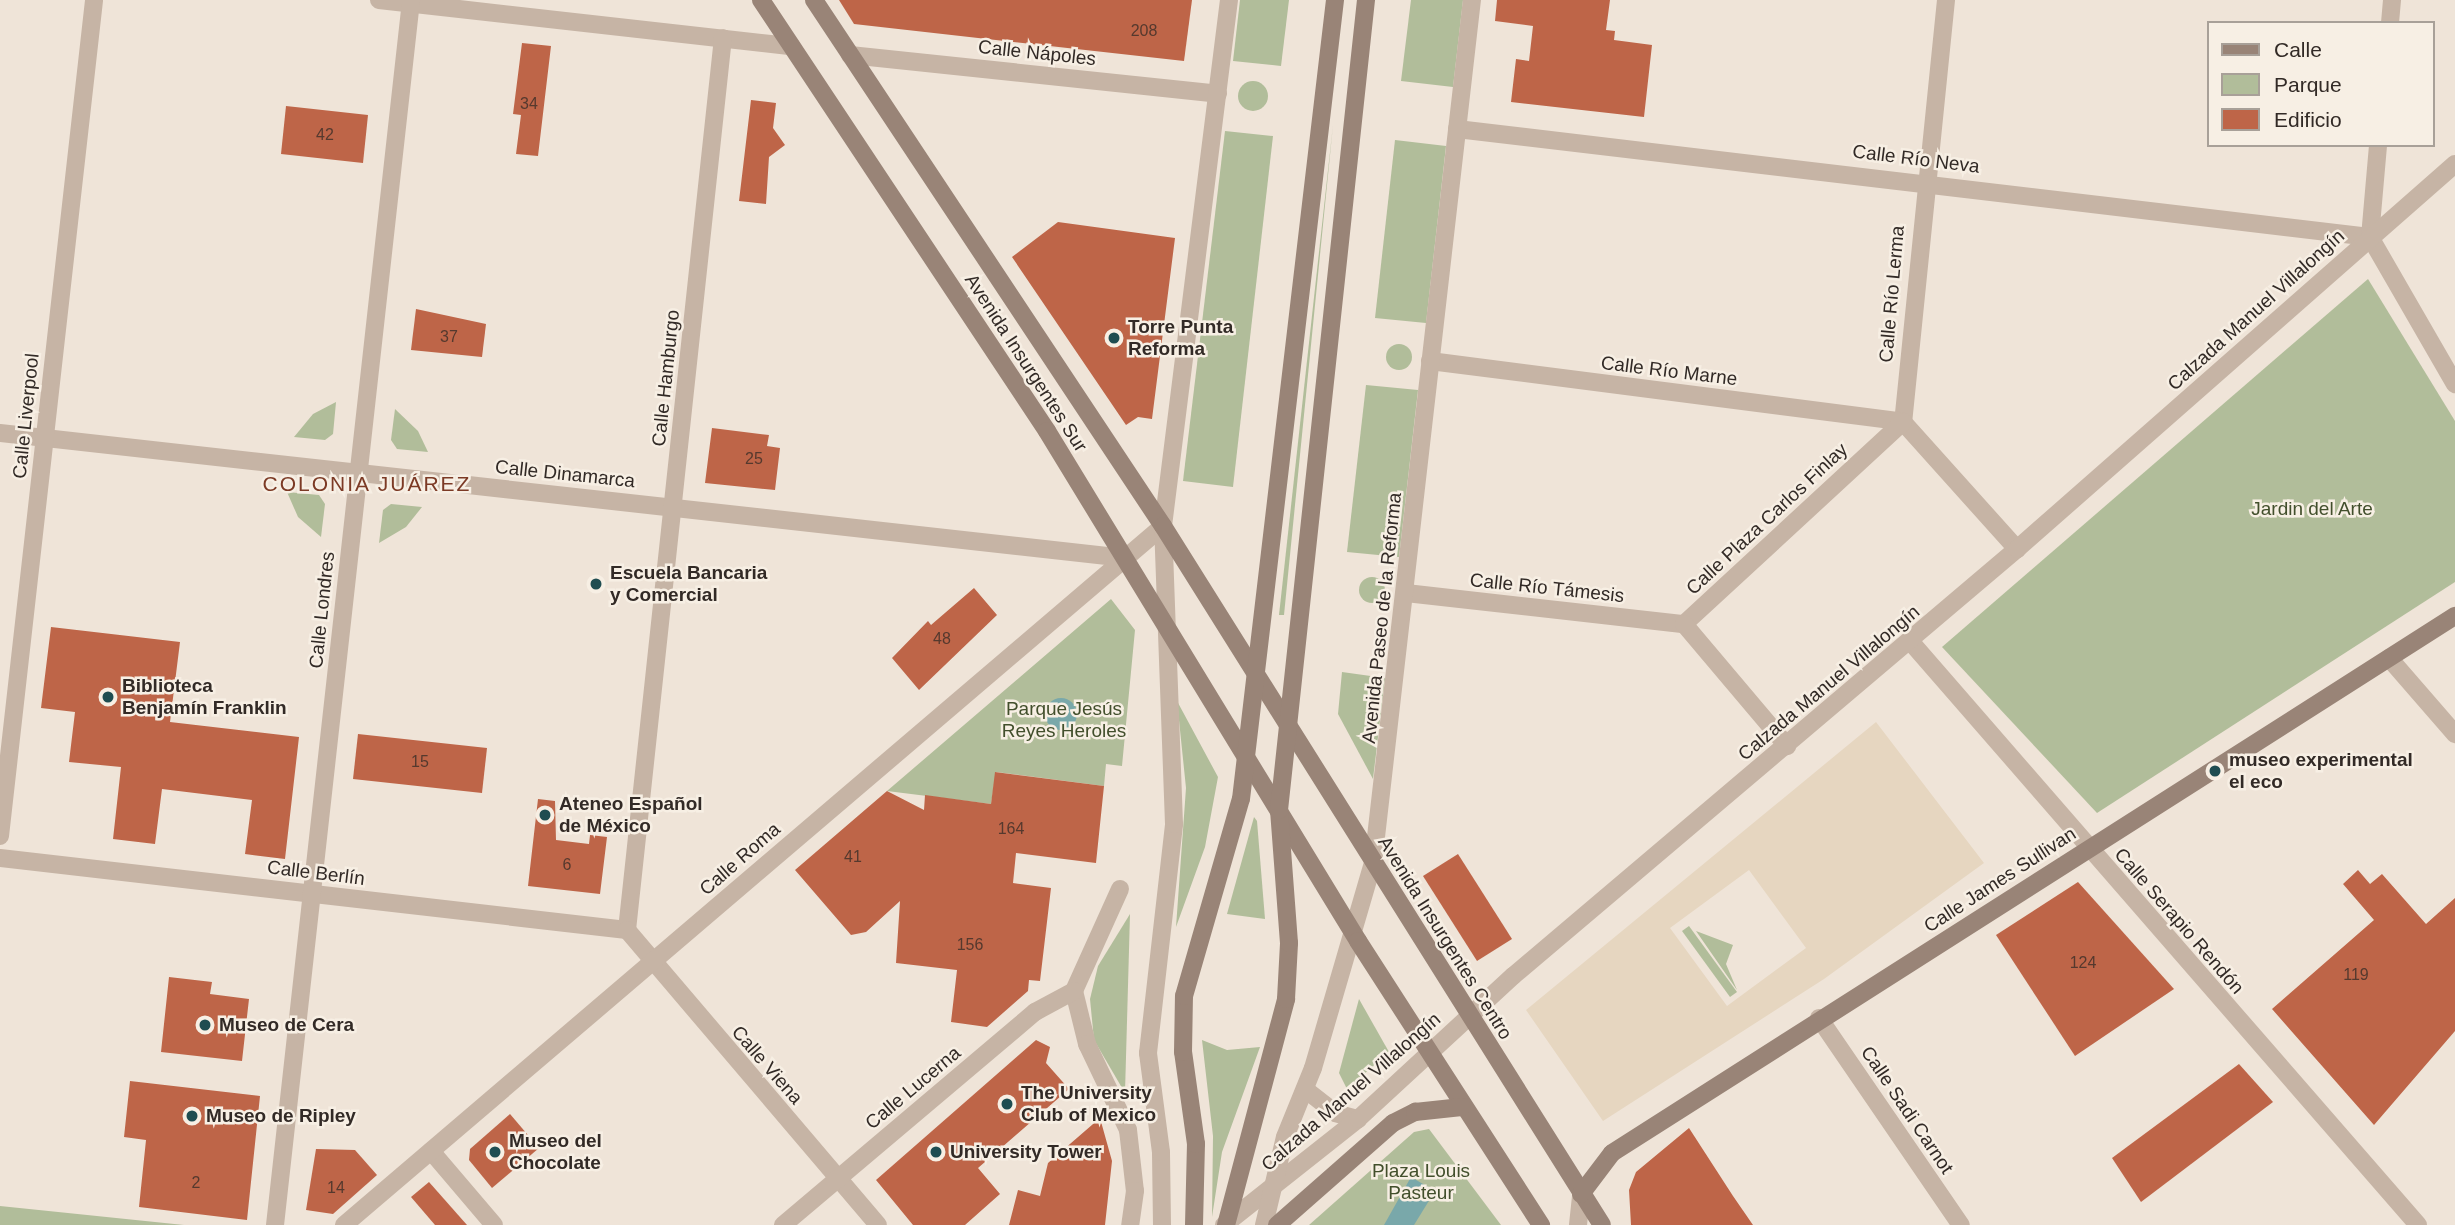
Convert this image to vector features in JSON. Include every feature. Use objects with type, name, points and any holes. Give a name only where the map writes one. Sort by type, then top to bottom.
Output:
[{"type":"main road","name":"Avenida Insurgentes Sur","points":[[761,0],[1125,558],[1245,756]]},
{"type":"main road","name":"Avenida Insurgentes Sur","points":[[814,0],[1163,526],[1254,672]]},
{"type":"main road","points":[[1194,1225],[1196,1144],[1183,1052],[1184,996],[1228,851],[1245,756],[1335,0]]},
{"type":"main road","points":[[1225,1224],[1286,999],[1289,943],[1279,810],[1286,723],[1366,0]]},
{"type":"main road","name":"Calle James Sullivan","points":[[1581,1194],[1612,1153],[1819,1018],[2455,615]]},
{"type":"main road","name":"Avenida Insurgentes Centro","points":[[1254,672],[1602,1225]]},
{"type":"main road","points":[[1245,756],[1429,1056],[1541,1225]]},
{"type":"main road","points":[[1277,1225],[1393,1123],[1416,1112],[1462,1107]]},
{"type":"street","name":"Calle Liverpool","points":[[0,836],[94,0]]},
{"type":"street","points":[[379,0],[791,46]]},
{"type":"street","points":[[1162,1225],[1148,1053],[1174,824],[1163,526],[1229,0]]},
{"type":"street","name":"Avenida Paseo de la Reforma","points":[[1264,1225],[1271,1190],[1306,1090],[1373,863],[1472,0]]},
{"type":"street","name":"Calle Río Lerma","points":[[1903,422],[1923,180],[1946,0]]},
{"type":"street","points":[[2390,21],[2392,0]]},
{"type":"street","name":"Calle Londres","points":[[275,1225],[411,2]]},
{"type":"street","name":"Calle Hamburgo","points":[[627,930],[723,38]]},
{"type":"street","name":"Calle Nápoles","points":[[850,55],[1218,94]]},
{"type":"street","name":"Calle Río Neva","points":[[1457,129],[1923,180],[2370,237]]},
{"type":"street","points":[[2378,147],[2370,237],[2455,384]]},
{"type":"street","name":"Calzada Manuel Villalongín","points":[[1225,1224],[1357,1119],[1429,1056],[1468,1016],[2017,549],[2455,164]]},
{"type":"street","name":"Calle Río Marne","points":[[1430,362],[1903,422]]},
{"type":"street","points":[[1903,422],[2017,549]]},
{"type":"street","name":"Calle Plaza Carlos Finlay","points":[[1787,746],[1684,624],[1903,422]]},
{"type":"street","name":"Calle Dinamarca","points":[[0,433],[1125,558]]},
{"type":"street","name":"Calle Roma","points":[[344,1225],[1163,526]]},
{"type":"street","name":"Calle Río Támesis","points":[[1406,593],[1684,624]]},
{"type":"street","name":"Calle Serapio Rendón","points":[[1910,641],[2418,1225]]},
{"type":"street","points":[[2389,658],[2455,734]]},
{"type":"street","name":"Calle Berlín","points":[[0,858],[627,930]]},
{"type":"street","points":[[1120,889],[1074,990],[1087,1044],[1128,1129],[1135,1191],[1130,1225]]},
{"type":"street","name":"Calle Viena","points":[[627,930],[650,963],[878,1225]]},
{"type":"street","name":"Calle Lucerna","points":[[783,1225],[1035,1012],[1074,990]]},
{"type":"street","name":"Calle Sadi Carnot","points":[[1819,1018],[1961,1225]]},
{"type":"street","points":[[1306,1090],[1335,1113],[1357,1119]]},
{"type":"street","points":[[431,1150],[494,1225]]},
{"type":"street","points":[[1578,1225],[1581,1194]]},
{"type":"green space","points":[[1240,0],[1289,0],[1281,66],[1233,61]]},
{"type":"green space","points":[[1411,0],[1463,0],[1453,87],[1401,81]]},
{"type":"green space","points":[[1253,81],[1259,82],[1267,90],[1267,102],[1259,110],[1253,111],[1247,110],[1239,102],[1238,96],[1239,90],[1247,82]]},
{"type":"green space","points":[[1333,125],[1284,615],[1279,615]]},
{"type":"green space","points":[[1225,131],[1273,136],[1233,487],[1183,481]]},
{"type":"green space","points":[[1395,140],[1446,146],[1426,323],[1375,318]]},
{"type":"green space","name":"Jardin del Arte","points":[[2368,279],[2455,421],[2455,582],[2097,813],[1942,647]]},
{"type":"green space","points":[[1399,344],[1408,348],[1412,357],[1408,366],[1399,370],[1390,366],[1386,357],[1390,348]]},
{"type":"green space","points":[[1366,385],[1418,390],[1399,557],[1347,552]]},
{"type":"green space","points":[[336,402],[333,434],[325,440],[294,437],[313,414]]},
{"type":"green space","points":[[395,409],[418,431],[428,452],[397,449],[391,440]]},
{"type":"green space","points":[[287,492],[319,495],[325,504],[321,537],[298,517]]},
{"type":"green space","points":[[391,504],[422,507],[406,527],[379,543],[383,510]]},
{"type":"green space","points":[[1372,577],[1381,581],[1385,590],[1381,599],[1372,603],[1363,599],[1359,590],[1363,581]]},
{"type":"green space","name":"Parque Jesús Reyes Heroles","points":[[1111,599],[1135,630],[1122,766],[1106,764],[1104,786],[996,772],[991,804],[887,791]]},
{"type":"green space","points":[[1342,672],[1385,678],[1373,779],[1338,714]]},
{"type":"green space","points":[[1177,701],[1218,777],[1205,847],[1176,927],[1186,788]]},
{"type":"green space","points":[[1254,817],[1257,821],[1265,919],[1227,914]]},
{"type":"green space","points":[[1130,914],[1125,1093],[1094,1040],[1090,999],[1098,966]]},
{"type":"green space","points":[[1689,926],[1737,992],[1730,997],[1682,931]]},
{"type":"green space","points":[[1696,931],[1733,945],[1726,964],[1737,990]]},
{"type":"green space","points":[[1359,999],[1389,1052],[1347,1089],[1339,1073]]},
{"type":"green space","points":[[1202,1040],[1227,1050],[1260,1047],[1222,1152],[1212,1217],[1213,1136]]},
{"type":"green space","name":"Plaza Louis Pasteur","points":[[1429,1129],[1501,1225],[1309,1225],[1414,1132]]},
{"type":"green space","points":[[0,1206],[184,1225],[0,1225]]},
{"type":"shaded area","points":[[1876,722],[1984,863],[1824,979],[1603,1121],[1526,1010]],"holes":[[[1749,870],[1806,948],[1727,1006],[1670,928]]]},
{"type":"water","points":[[1061,698],[1072,703],[1077,714],[1072,725],[1061,730],[1050,725],[1045,714],[1050,703]]},
{"type":"water","points":[[1411,1177],[1435,1191],[1414,1225],[1384,1225]]},
{"type":"building","points":[[839,0],[1192,0],[1184,61],[854,24]]},
{"type":"building","points":[[1497,0],[1610,0],[1606,30],[1615,31],[1614,40],[1652,45],[1644,117],[1511,102],[1516,59],[1529,61],[1533,26],[1495,21]]},
{"type":"building","points":[[522,43],[551,46],[538,156],[516,154],[521,115],[513,114]]},
{"type":"building","points":[[751,100],[776,103],[773,128],[785,145],[769,157],[766,204],[739,201]]},
{"type":"building","points":[[286,106],[368,115],[363,163],[281,154]]},
{"type":"building","name":"Torre Punta Reforma","points":[[1058,222],[1175,238],[1152,419],[1138,417],[1126,425],[1012,257]]},
{"type":"building","points":[[416,309],[486,324],[482,357],[411,350]]},
{"type":"building","points":[[712,428],[769,435],[767,446],[780,448],[775,490],[705,483]]},
{"type":"building","points":[[974,588],[997,615],[919,690],[892,658],[928,621],[931,625]]},
{"type":"building","points":[[51,627],[180,642],[170,722],[299,737],[285,859],[245,854],[252,800],[162,789],[155,844],[113,839],[121,767],[69,762],[75,712],[41,708]]},
{"type":"building","points":[[358,734],[487,748],[482,793],[353,779]]},
{"type":"building","points":[[995,772],[1104,786],[1096,863],[1016,853],[1013,883],[1051,888],[1040,981],[1029,980],[1028,991],[987,1027],[951,1022],[957,970],[896,963],[900,901],[866,932],[851,935],[795,870],[887,791],[924,810],[925,795],[991,804]]},
{"type":"building","points":[[538,799],[555,801],[556,840],[589,844],[590,835],[607,837],[600,894],[528,886]]},
{"type":"building","points":[[1458,854],[1512,939],[1477,961],[1423,876]]},
{"type":"building","points":[[2358,870],[2370,884],[2382,874],[2426,924],[2455,898],[2455,1031],[2374,1125],[2272,1009],[2374,920],[2343,884]]},
{"type":"building","points":[[2078,882],[2174,989],[2075,1056],[1996,935]]},
{"type":"building","name":"Museo de Cera","points":[[169,977],[212,982],[210,994],[249,999],[242,1061],[161,1052]]},
{"type":"building","points":[[1036,1040],[1050,1047],[1046,1063],[1069,1089],[978,1168],[1000,1194],[965,1225],[913,1225],[876,1180]]},
{"type":"building","points":[[2239,1064],[2273,1102],[2141,1202],[2112,1158]]},
{"type":"building","points":[[130,1081],[260,1096],[247,1220],[139,1207],[146,1140],[124,1137]]},
{"type":"building","name":"Museo del Chocolate","points":[[510,1114],[539,1148],[492,1188],[469,1160],[470,1149]]},
{"type":"building","points":[[1100,1118],[1112,1161],[1105,1225],[1009,1225],[1018,1190],[1040,1196],[1048,1163]]},
{"type":"building","points":[[1689,1128],[1753,1225],[1631,1225],[1629,1190],[1636,1172]]},
{"type":"building","points":[[316,1149],[355,1150],[377,1175],[333,1214],[306,1210]]},
{"type":"building","points":[[429,1182],[467,1225],[435,1225],[411,1197]]},
{"type":"place","name":"Torre Punta Reforma","points":[[1114,338]]},
{"type":"place","name":"Escuela Bancaria y Comercial","points":[[596,584]]},
{"type":"place","name":"Biblioteca Benjamín Franklin","points":[[108,697]]},
{"type":"place","name":"museo experimental el eco","points":[[2215,771]]},
{"type":"place","name":"Ateneo Español de México","points":[[545,815]]},
{"type":"place","name":"Museo de Cera","points":[[205,1025]]},
{"type":"place","name":"The University Club of Mexico","points":[[1007,1104]]},
{"type":"place","name":"Museo de Ripley","points":[[192,1116]]},
{"type":"place","name":"Museo del Chocolate","points":[[495,1152]]},
{"type":"place","name":"University Tower","points":[[936,1152]]},
{"type":"district","name":"COLONIA JUÁREZ","points":[[367,484]]}]
